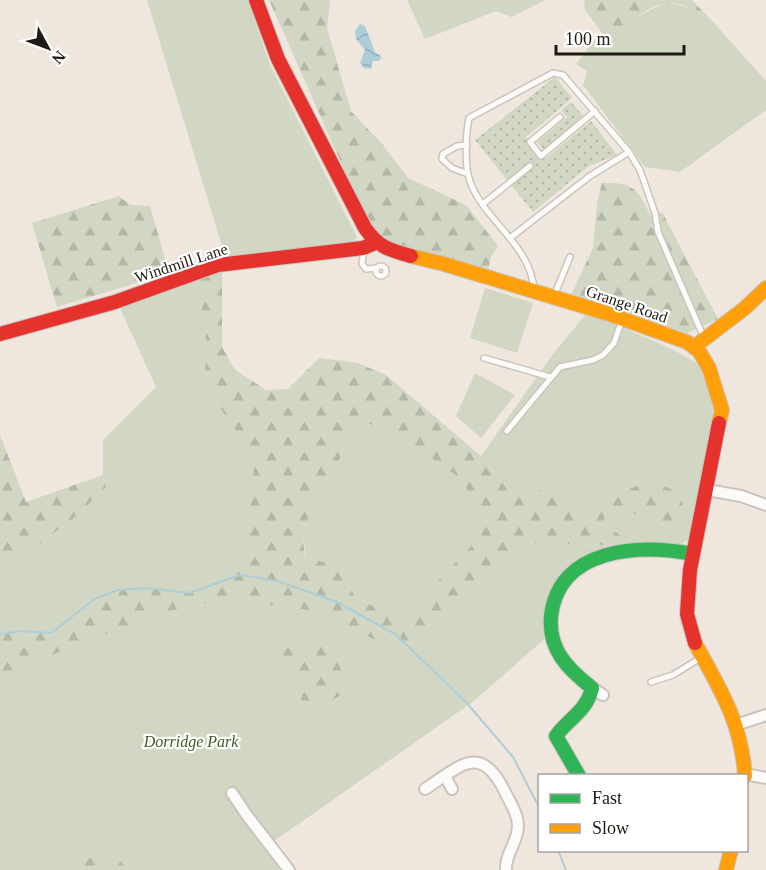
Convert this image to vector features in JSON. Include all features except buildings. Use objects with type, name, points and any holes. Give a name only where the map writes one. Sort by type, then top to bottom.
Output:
[{"type":"main road","points":[[256,0],[278,59],[364,228],[370,245]]},
{"type":"main road","name":"Grange Road","points":[[370,245],[444,264],[554,297],[687,342],[700,343]]},
{"type":"main road","name":"Windmill Lane","points":[[0,333],[115,302],[218,265],[370,245]]},
{"type":"main road","points":[[745,774],[743,749],[731,709],[695,643],[687,614],[687,590],[722,410],[700,343],[745,308],[766,288]]},
{"type":"main road","points":[[578,774],[556,736],[559,729],[571,722],[587,700],[598,691],[576,676],[562,660],[552,636],[551,612],[560,585],[583,564],[620,553],[665,548],[693,554]]},
{"type":"main road","points":[[726,870],[730,852]]},
{"type":"street","points":[[707,490],[741,496],[766,505]]},
{"type":"street","points":[[736,725],[766,716]]},
{"type":"street","points":[[426,789],[473,761],[487,765],[500,782],[518,822],[517,837],[506,862],[506,870]]},
{"type":"street","points":[[748,775],[766,778]]},
{"type":"street","points":[[445,776],[452,789]]},
{"type":"street","points":[[232,793],[289,870]]},
{"type":"lane","points":[[534,291],[527,266],[510,238],[483,204],[468,174],[467,129],[469,118],[554,73],[563,75],[595,111],[629,152],[640,170],[656,213],[658,232],[700,343]]},
{"type":"lane","points":[[560,117],[530,142],[540,157],[595,111]]},
{"type":"lane","points":[[467,145],[457,146],[443,154],[441,159],[452,168],[468,174]]},
{"type":"lane","points":[[510,238],[590,176],[629,152]]},
{"type":"lane","points":[[483,204],[530,165]]},
{"type":"lane","points":[[370,245],[362,264],[366,269],[377,268]]},
{"type":"lane","points":[[554,297],[570,257]]},
{"type":"lane","points":[[507,431],[560,367],[593,360],[603,355],[614,343],[622,320]]},
{"type":"lane","points":[[484,358],[550,377]]},
{"type":"lane","points":[[651,682],[678,673],[703,656]]},
{"type":"green space","points":[[147,0],[248,0],[270,65],[357,237],[354,243],[226,259]]},
{"type":"green space","points":[[269,0],[330,0],[327,28],[351,111],[382,144],[408,178],[466,205],[498,246],[491,257],[488,270],[406,250],[381,239],[366,219]]},
{"type":"green space","points":[[407,0],[545,0],[511,17],[496,11],[425,39]]},
{"type":"green space","points":[[584,0],[692,0],[715,24],[687,7],[674,3],[661,4],[636,18],[609,42],[585,10]]},
{"type":"green space","points":[[667,2],[693,9],[715,24],[766,81],[766,110],[680,172],[645,167],[583,85],[587,71],[576,64],[596,38],[606,45],[634,20]]},
{"type":"green space","points":[[555,77],[572,98],[526,137],[545,159],[591,121],[617,155],[589,166],[533,212],[475,140]]},
{"type":"green space","points":[[571,102],[584,117],[544,150],[537,142],[567,117],[561,110]]},
{"type":"green space","points":[[602,183],[620,184],[633,188],[642,198],[650,215],[662,212],[718,319],[687,333],[571,295],[593,248],[597,203]]},
{"type":"green space","points":[[119,196],[130,205],[150,206],[169,273],[57,307],[32,223]]},
{"type":"green space","points":[[222,272],[222,347],[235,370],[266,390],[288,389],[319,358],[358,363],[386,375],[481,456],[515,499],[541,489],[585,507],[651,480],[677,492],[683,503],[676,530],[638,514],[605,514],[603,522],[630,543],[604,545],[521,543],[472,584],[402,652],[309,610],[228,599],[164,612],[0,675],[0,634],[20,631],[51,633],[96,598],[118,590],[147,588],[189,593],[224,575],[244,556],[255,460],[205,385],[206,331],[197,281]],"holes":[[[357,420],[375,426],[410,444],[463,480],[479,520],[474,543],[401,619],[383,612],[354,595],[342,567],[305,557],[302,530],[336,467]]]},
{"type":"green space","points":[[197,281],[206,331],[205,385],[255,460],[244,556],[224,575],[189,593],[147,588],[51,633],[20,631],[0,634],[0,575],[80,513],[106,487],[103,475],[103,440],[156,387],[120,308]]},
{"type":"green space","points":[[485,288],[533,303],[517,353],[470,338]]},
{"type":"green space","name":"Dorridge Park","points":[[587,313],[647,338],[693,361],[700,367],[706,378],[714,420],[692,538],[680,544],[669,544],[573,567],[549,635],[474,701],[267,846],[286,870],[0,870],[0,675],[2,673],[164,612],[228,599],[309,610],[402,652],[472,584],[521,543],[604,545],[629,543],[602,522],[605,514],[638,514],[675,530],[651,480],[585,507],[541,489],[515,499],[481,456],[553,354]]},
{"type":"green space","points":[[475,373],[515,395],[481,438],[456,416]]},
{"type":"green space","points":[[357,420],[375,426],[410,444],[463,480],[479,520],[474,543],[401,619],[383,612],[354,595],[341,567],[306,557],[302,530],[336,467]]},
{"type":"green space","points":[[0,435],[26,502],[103,475],[106,487],[80,513],[0,575]]},
{"type":"green space","points":[[294,639],[338,651],[337,662],[344,675],[350,678],[349,689],[324,706],[301,708],[302,693],[294,687],[293,662],[283,658],[280,651],[288,640]]},
{"type":"green space","points":[[110,850],[128,870],[62,870]]},
{"type":"water","points":[[360,24],[365,26],[375,52],[382,57],[379,61],[373,61],[371,69],[364,68],[360,63],[365,50],[356,39],[355,31]]},
{"type":"waterway","points":[[0,634],[20,631],[51,633],[96,598],[118,590],[147,588],[189,593],[240,575],[277,581],[335,601],[395,634],[466,702],[513,757],[538,805]]},
{"type":"waterway","points":[[559,852],[566,870]]},
{"type":"traffic: fast","points":[[578,774],[556,736],[582,709],[592,688],[575,674],[556,649],[551,616],[557,593],[569,576],[585,563],[605,555],[650,550],[693,554]]},
{"type":"traffic: slow","points":[[411,256],[606,313],[687,342],[699,351],[709,368],[722,410],[719,423]]},
{"type":"traffic: slow","points":[[694,347],[745,308],[766,288]]},
{"type":"traffic: slow","points":[[695,643],[734,722],[743,756],[745,774]]},
{"type":"traffic: slow","points":[[726,870],[730,852]]},
{"type":"traffic: jam","points":[[256,0],[278,59],[365,228],[375,240],[385,247],[411,256]]},
{"type":"traffic: jam","points":[[0,334],[115,302],[218,265],[363,248],[375,243]]},
{"type":"traffic: jam","points":[[695,643],[687,614],[690,570],[719,423]]}]
